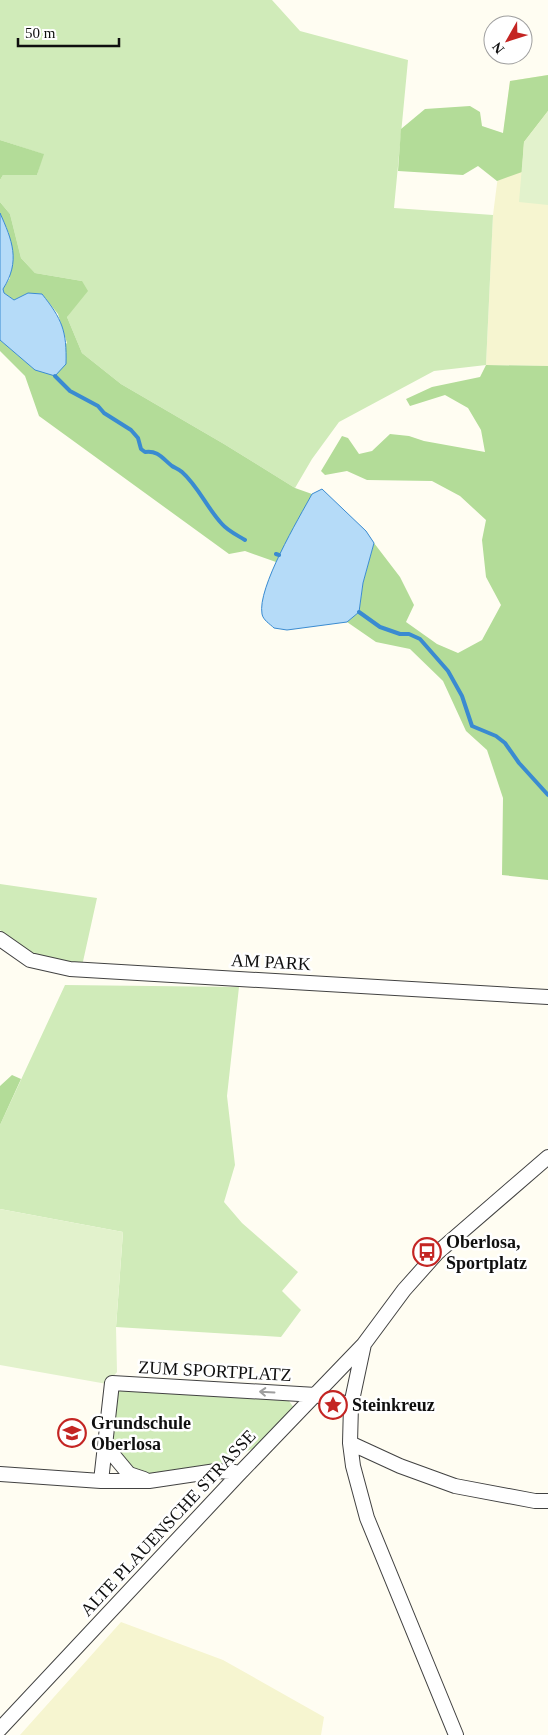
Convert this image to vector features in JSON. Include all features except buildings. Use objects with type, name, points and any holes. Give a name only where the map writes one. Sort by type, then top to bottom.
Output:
[{"type":"street","name":"AM PARK","points":[[0,939],[30,960],[70,969],[548,997]]},
{"type":"street","name":"ALTE PLAUENSCHE STRASSE","points":[[0,1729],[238,1475],[364,1344],[404,1290],[437,1253],[548,1157]]},
{"type":"street","points":[[364,1344],[350,1405],[350,1443],[356,1482],[367,1518],[456,1735]]},
{"type":"street","name":"ZUM SPORTPLATZ","points":[[106,1443],[112,1383],[316,1395],[350,1405]]},
{"type":"street","points":[[106,1443],[129,1474],[149,1481]]},
{"type":"street","points":[[100,1481],[106,1443]]},
{"type":"street","points":[[350,1443],[400,1466],[455,1486],[535,1501],[548,1501]]},
{"type":"street","points":[[0,1474],[100,1481],[149,1481],[216,1470],[235,1472],[238,1475]]},
{"type":"green space","points":[[0,0],[272,0],[300,31],[408,60],[394,208],[493,215],[486,365],[434,371],[339,422],[312,459],[295,488],[121,384],[82,353],[67,317],[82,281],[35,273],[21,258],[10,214],[0,202],[0,180],[3,175],[37,175],[43,154],[0,140]]},
{"type":"green space","points":[[548,75],[548,366],[486,365],[493,215],[510,81]]},
{"type":"green space","points":[[548,75],[548,111],[524,142],[522,172],[497,181],[478,166],[463,175],[398,171],[401,129],[425,109],[470,106],[480,112],[482,126],[503,133],[510,81]]},
{"type":"green space","points":[[548,111],[548,205],[519,202],[524,142]]},
{"type":"green space","points":[[0,140],[44,154],[37,175],[3,175],[0,180]]},
{"type":"green space","points":[[0,202],[10,214],[21,258],[35,273],[82,281],[88,291],[67,317],[82,353],[121,384],[295,488],[312,494],[276,562],[245,551],[229,554],[39,416],[25,376],[0,351],[0,340],[35,370],[67,343],[58,314],[42,294],[28,293],[14,300],[4,293],[3,289],[10,278],[9,234],[0,213]]},
{"type":"green space","points":[[486,365],[548,366],[548,880],[502,875],[503,798],[487,750],[466,731],[443,681],[410,649],[376,642],[347,622],[359,612],[363,583],[374,543],[400,577],[414,605],[406,622],[437,644],[458,653],[482,640],[501,605],[486,577],[482,540],[486,520],[460,496],[432,481],[367,480],[347,471],[325,475],[321,471],[342,436],[348,438],[359,454],[372,451],[390,434],[409,436],[424,441],[485,452],[481,430],[468,408],[445,395],[410,406],[406,399],[432,387],[480,377]]},
{"type":"green space","points":[[0,884],[97,898],[82,966],[34,957],[0,930]]},
{"type":"green space","points":[[65,985],[239,987],[227,1096],[235,1165],[224,1202],[242,1223],[298,1272],[282,1291],[301,1310],[281,1337],[116,1327],[123,1232],[0,1209],[0,1125]]},
{"type":"green space","points":[[12,1075],[21,1079],[0,1125],[0,1086]]},
{"type":"green space","points":[[0,1209],[123,1232],[116,1327],[117,1372],[107,1384],[0,1365]]},
{"type":"green space","points":[[118,1391],[289,1401],[294,1408],[258,1446],[222,1463],[153,1475],[141,1475],[122,1460],[113,1444]]},
{"type":"green space","points":[[121,1622],[223,1660],[324,1717],[321,1735],[20,1735]]},
{"type":"water","points":[[0,213],[13,251],[12,269],[3,289],[4,293],[14,300],[28,293],[42,294],[59,318],[62,326],[66,364],[55,376],[35,370],[0,340]]},
{"type":"water","points":[[322,489],[366,531],[374,543],[363,583],[359,612],[347,622],[287,630],[274,628],[265,620],[262,614],[262,602],[266,588],[280,553],[312,494]]},
{"type":"waterway","points":[[55,376],[70,391],[98,406],[104,413],[131,430],[138,438],[141,449],[145,452],[157,454],[181,471],[193,484],[222,524],[245,540]]},
{"type":"waterway","points":[[359,612],[380,627],[400,634],[409,634],[420,639],[448,671],[462,696],[472,726],[496,736],[505,743],[519,763],[548,795]]},
{"type":"place","name":"Oberlosa, Sportplatz","points":[[427,1252]]},
{"type":"place","name":"Steinkreuz","points":[[333,1405]]},
{"type":"place","name":"Grundschule Oberlosa","points":[[72,1433]]}]
